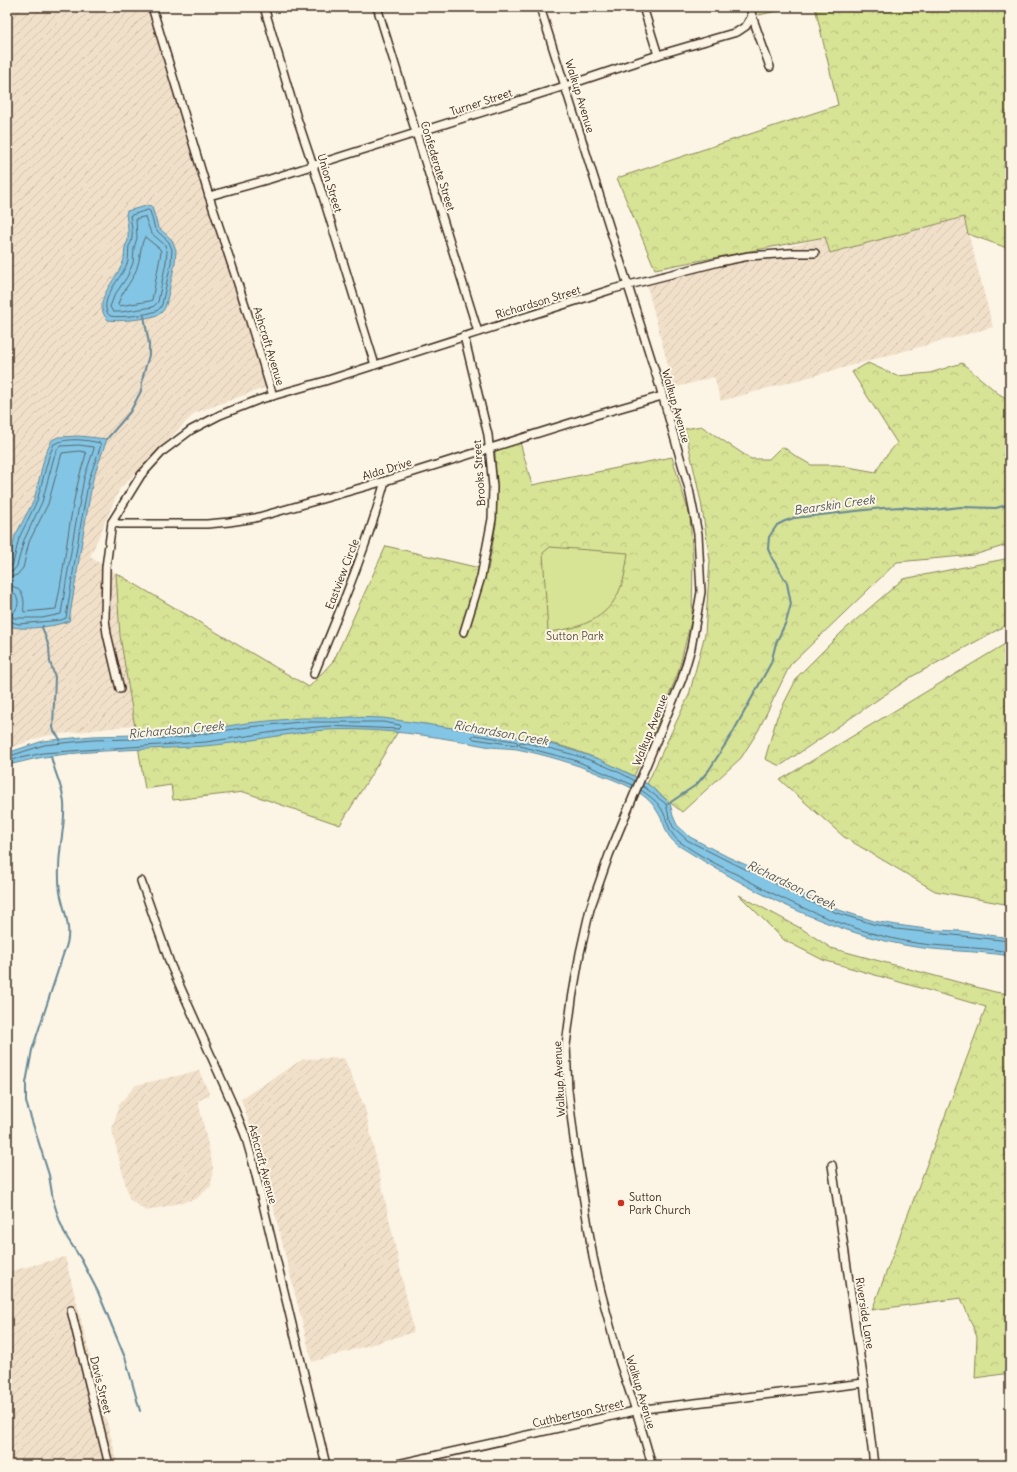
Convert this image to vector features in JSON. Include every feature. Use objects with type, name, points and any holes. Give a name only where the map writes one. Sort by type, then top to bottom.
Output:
[{"type":"street","name":"Ashcraft Avenue","points":[[120,689],[105,619],[106,567],[112,522],[140,475],[164,451],[191,430],[214,418],[258,400],[273,396],[209,196],[152,7]]},
{"type":"street","name":"Union Street","points":[[264,7],[296,115],[314,165],[375,365]]},
{"type":"street","name":"Confederate Street","points":[[377,7],[478,332]]},
{"type":"street","name":"Walkup Avenue","points":[[540,7],[662,396],[689,489],[698,534],[701,592],[691,648],[682,679],[607,862],[590,909],[580,953],[566,1045],[568,1090],[593,1257],[608,1319],[652,1465]]},
{"type":"street","points":[[644,7],[658,55]]},
{"type":"street","points":[[750,7],[770,67]]},
{"type":"street","name":"Turner Street","points":[[209,196],[270,179],[565,86],[658,55],[737,32],[746,26],[752,16]]},
{"type":"street","name":"Richardson Street","points":[[273,396],[325,381],[614,289],[686,269],[742,258],[790,253],[816,253]]},
{"type":"street","name":"Brooks Street","points":[[464,336],[490,448],[493,487],[492,519],[481,577],[464,632]]},
{"type":"street","name":"Alda Drive","points":[[112,522],[119,524],[207,524],[255,518],[385,481],[662,396]]},
{"type":"street","name":"Eastview Circle","points":[[314,674],[376,516],[385,481]]},
{"type":"street","name":"Ashcraft Avenue","points":[[141,881],[171,966],[227,1090],[245,1135],[326,1465]]},
{"type":"street","name":"Riverside Lane","points":[[832,1165],[864,1383],[874,1465]]},
{"type":"street","name":"Davis Street","points":[[71,1310],[109,1465]]},
{"type":"street","name":"Cuthbertson Street","points":[[393,1465],[644,1409],[864,1383]]},
{"type":"shaded area","points":[[7,7],[151,7],[275,384],[195,413],[119,490],[90,557],[116,573],[120,636],[135,725],[45,736],[7,749]]},
{"type":"shaded area","points":[[964,217],[993,327],[721,401],[714,377],[674,388],[647,286],[825,237],[830,253]]},
{"type":"shaded area","points":[[344,1058],[365,1108],[414,1332],[312,1362],[261,1158],[241,1099],[303,1059]]},
{"type":"shaded area","points":[[199,1071],[210,1095],[198,1101],[213,1167],[211,1186],[196,1199],[146,1211],[129,1199],[112,1130],[119,1104],[136,1085]]},
{"type":"shaded area","points":[[65,1257],[118,1465],[7,1465],[7,1272]]},
{"type":"green space","points":[[757,7],[795,7],[759,15]]},
{"type":"green space","points":[[815,7],[1010,7],[1010,249],[968,234],[964,217],[830,253],[825,237],[655,269],[617,178],[838,105]]},
{"type":"green space","points":[[868,363],[897,376],[930,373],[962,363],[999,394],[1010,400],[1010,544],[974,555],[897,562],[790,665],[758,731],[741,758],[682,812],[647,784],[689,695],[705,634],[710,560],[701,502],[685,429],[701,426],[751,459],[769,459],[782,446],[811,465],[837,465],[876,472],[882,461],[897,443],[852,372]]},
{"type":"green space","name":"Sutton Park","points":[[520,442],[532,485],[672,457],[690,517],[693,562],[692,617],[678,673],[634,776],[587,755],[558,745],[500,734],[404,722],[340,825],[244,792],[173,800],[171,785],[145,789],[120,636],[116,573],[309,687],[334,660],[386,546],[488,570],[496,524],[495,450]]},
{"type":"green space","points":[[550,547],[628,553],[622,585],[615,600],[608,608],[591,621],[581,625],[559,631],[548,632],[543,553]]},
{"type":"green space","points":[[1010,558],[1010,623],[911,677],[780,766],[765,759],[777,717],[798,676],[842,632],[903,579]]},
{"type":"green space","points":[[1010,641],[1010,905],[935,891],[844,837],[780,780]]},
{"type":"green space","points":[[739,895],[802,929],[831,948],[995,992],[1010,994],[1010,1373],[975,1378],[977,1337],[961,1298],[872,1310],[986,1007],[823,960],[784,940]]},
{"type":"water","points":[[150,205],[158,227],[172,240],[176,250],[175,263],[166,305],[161,313],[151,317],[113,321],[108,320],[103,313],[103,298],[124,260],[125,247],[128,241],[127,211]]},
{"type":"water","points":[[79,436],[107,439],[93,479],[69,621],[38,628],[13,627],[8,625],[7,619],[9,603],[8,567],[15,536],[34,500],[45,455],[52,440],[58,437]]},
{"type":"water","points":[[301,718],[383,718],[515,737],[559,746],[599,759],[649,785],[670,803],[677,825],[690,837],[728,857],[769,875],[803,894],[839,910],[874,921],[934,930],[961,931],[1010,938],[1010,956],[930,949],[904,945],[846,930],[817,919],[762,894],[709,865],[677,845],[669,836],[652,804],[631,788],[615,780],[569,763],[517,749],[491,747],[407,733],[374,730],[326,730],[204,746],[64,754],[7,765],[7,753],[43,741],[92,736],[176,734],[247,723]]},
{"type":"waterway","name":"Bearskin Creek","points":[[1007,7],[1010,28]]},
{"type":"waterway","points":[[106,440],[130,412],[141,391],[143,376],[149,355],[149,344],[144,316]]},
{"type":"waterway","name":"Bearskin Creek","points":[[668,804],[696,785],[709,770],[732,734],[771,663],[776,643],[786,622],[791,604],[787,583],[768,549],[769,537],[777,525],[794,518],[883,508],[901,507],[934,510],[961,507],[996,508],[1010,504]]},
{"type":"waterway","points":[[43,626],[42,627],[49,647],[50,662],[55,677],[53,727],[60,741]]},
{"type":"waterway","points":[[51,756],[62,791],[64,803],[59,880],[60,892],[67,922],[68,937],[32,1050],[26,1083],[26,1102],[49,1175],[53,1200],[60,1222],[66,1236],[81,1259],[98,1292],[126,1360],[140,1411]]},
{"type":"place","name":"Sutton Park Church","points":[[621,1203]]},
{"type":"water label","name":"Richardson Creek","points":[[176,730]]},
{"type":"water label","name":"Richardson Creek","points":[[501,733]]},
{"type":"water label","name":"Richardson Creek","points":[[791,885]]}]
